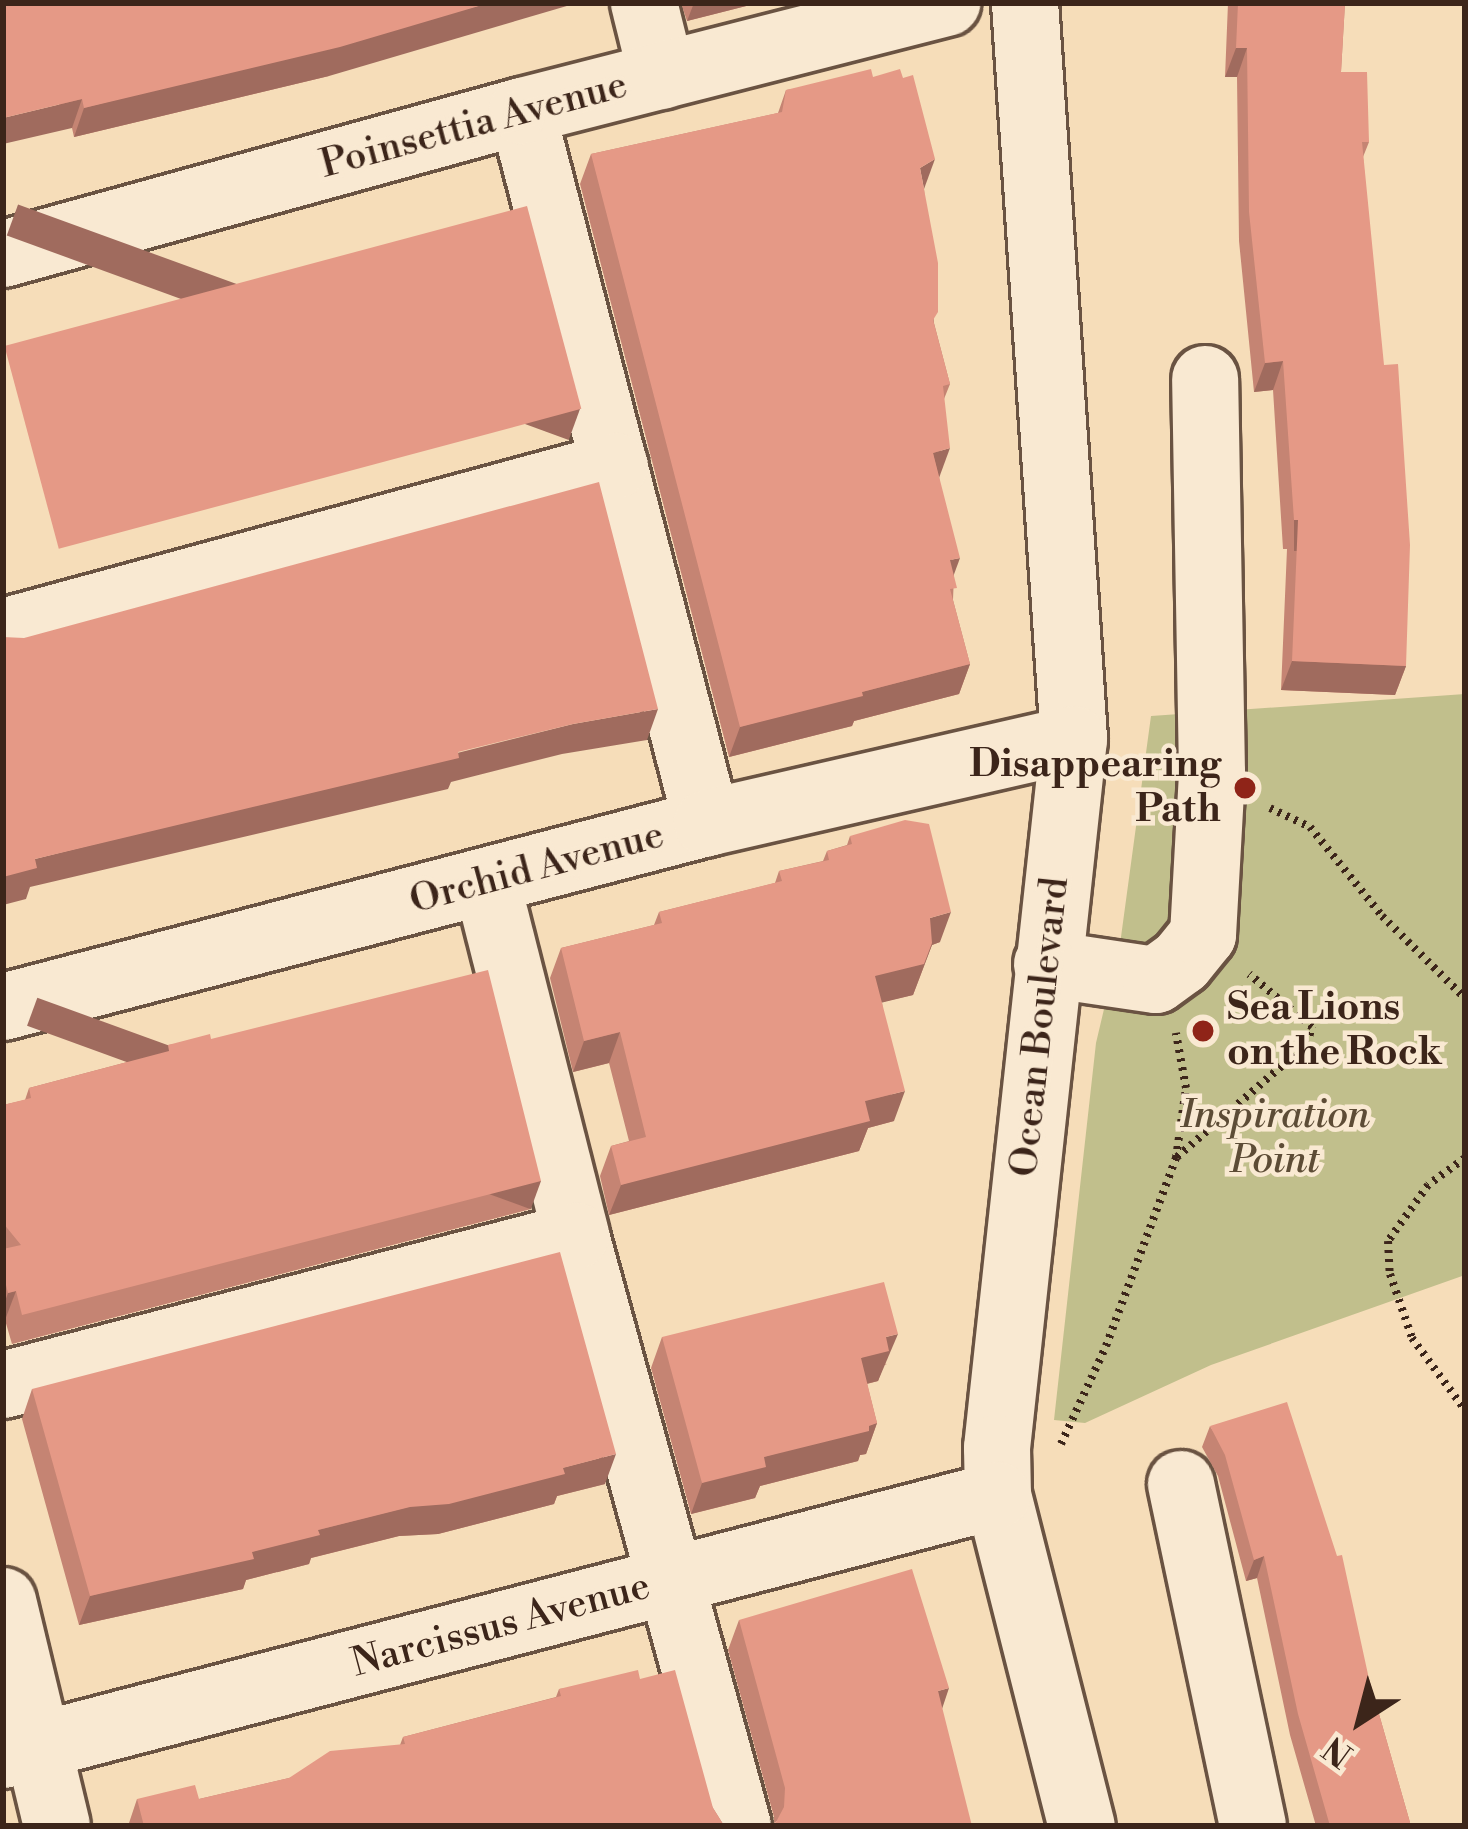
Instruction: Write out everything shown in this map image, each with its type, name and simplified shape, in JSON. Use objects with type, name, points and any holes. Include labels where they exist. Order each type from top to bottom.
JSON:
[{"type":"street","points":[[644,3],[662,76]]},
{"type":"street","name":"Poinsettia Avenue","points":[[3,254],[522,111],[946,3]]},
{"type":"street","name":"Ocean Boulevard","points":[[1025,3],[1073,739],[998,1448],[998,1495],[1082,1826]]},
{"type":"street","points":[[522,111],[707,823]]},
{"type":"street","points":[[1047,964],[1156,980],[1181,962],[1203,934],[1208,798],[1204,379]]},
{"type":"street","points":[[3,632],[615,466]]},
{"type":"street","name":"Orchid Avenue","points":[[3,1007],[488,884],[707,823],[1073,739]]},
{"type":"street","points":[[488,884],[577,1236],[738,1826]]},
{"type":"street","points":[[3,1385],[577,1236]]},
{"type":"street","points":[[1181,1484],[1253,1826]]},
{"type":"street","name":"Narcissus Avenue","points":[[22,1750],[998,1495]]},
{"type":"street","points":[[3,1601],[22,1750],[57,1826]]},
{"type":"path","points":[[1208,798],[1257,803],[1310,827],[1382,916],[1465,998]]},
{"type":"path","points":[[1176,1158],[1307,1044],[1312,1027],[1203,934]]},
{"type":"path","points":[[1058,1450],[1106,1346],[1176,1158],[1186,1088],[1184,1054],[1156,980]]},
{"type":"path","points":[[1465,1158],[1428,1185],[1388,1240],[1390,1274],[1412,1338],[1465,1409]]},
{"type":"green space","name":"Inspiration Point","points":[[1465,694],[1465,1275],[1211,1365],[1085,1423],[1054,1420],[1096,1043],[1121,937],[1151,716]]},
{"type":"building","points":[[3,3],[489,3],[340,47],[84,108],[82,99],[3,118]]},
{"type":"building","points":[[1238,3],[1345,3],[1341,72],[1367,72],[1369,142],[1362,142],[1384,365],[1398,364],[1410,545],[1406,666],[1292,661],[1298,520],[1294,520],[1283,361],[1265,363],[1249,212],[1247,48],[1236,48]]},
{"type":"building","points":[[871,69],[873,77],[900,69],[903,78],[913,75],[935,159],[920,168],[938,263],[938,312],[933,320],[950,384],[943,386],[950,448],[933,453],[960,558],[950,560],[957,588],[950,589],[970,664],[740,727],[591,154],[782,112],[786,90]]},
{"type":"building","points":[[527,206],[581,409],[59,549],[4,346]]},
{"type":"building","points":[[599,482],[658,709],[573,724],[458,752],[459,758],[35,859],[37,868],[3,877],[3,637],[24,638]]},
{"type":"building","points":[[905,820],[929,824],[951,912],[930,918],[932,943],[924,964],[875,976],[905,1091],[865,1101],[870,1121],[621,1185],[611,1146],[646,1137],[620,1032],[584,1041],[561,948],[662,923],[659,912],[782,881],[779,871],[829,860],[827,851],[852,844],[850,836]]},
{"type":"building","points":[[488,970],[541,1181],[22,1315],[16,1291],[8,1293],[3,1273],[3,1249],[21,1245],[3,1223],[3,1105],[31,1098],[29,1088],[169,1051],[168,1045],[210,1034],[211,1039]]},
{"type":"building","points":[[560,1252],[616,1454],[563,1468],[565,1474],[449,1504],[410,1507],[318,1530],[320,1535],[252,1552],[254,1559],[90,1596],[32,1389]]},
{"type":"building","points":[[884,1282],[898,1334],[886,1337],[889,1351],[861,1358],[877,1423],[869,1431],[764,1457],[766,1467],[702,1483],[662,1337]]},
{"type":"building","points":[[1287,1402],[1337,1556],[1342,1555],[1369,1679],[1411,1826],[1330,1826],[1298,1714],[1264,1556],[1254,1560],[1225,1455],[1210,1426]]},
{"type":"building","points":[[912,1569],[949,1688],[938,1691],[972,1826],[770,1826],[784,1807],[785,1788],[739,1620]]},
{"type":"building","points":[[638,1670],[640,1679],[675,1670],[713,1808],[727,1826],[144,1826],[137,1799],[195,1785],[199,1799],[289,1778],[330,1751],[405,1744],[403,1737],[561,1696],[559,1689]]},
{"type":"place","name":"Disappearing Path","points":[[1245,788]]},
{"type":"place","name":"Sea Lions on the Rock","points":[[1203,1031]]}]
